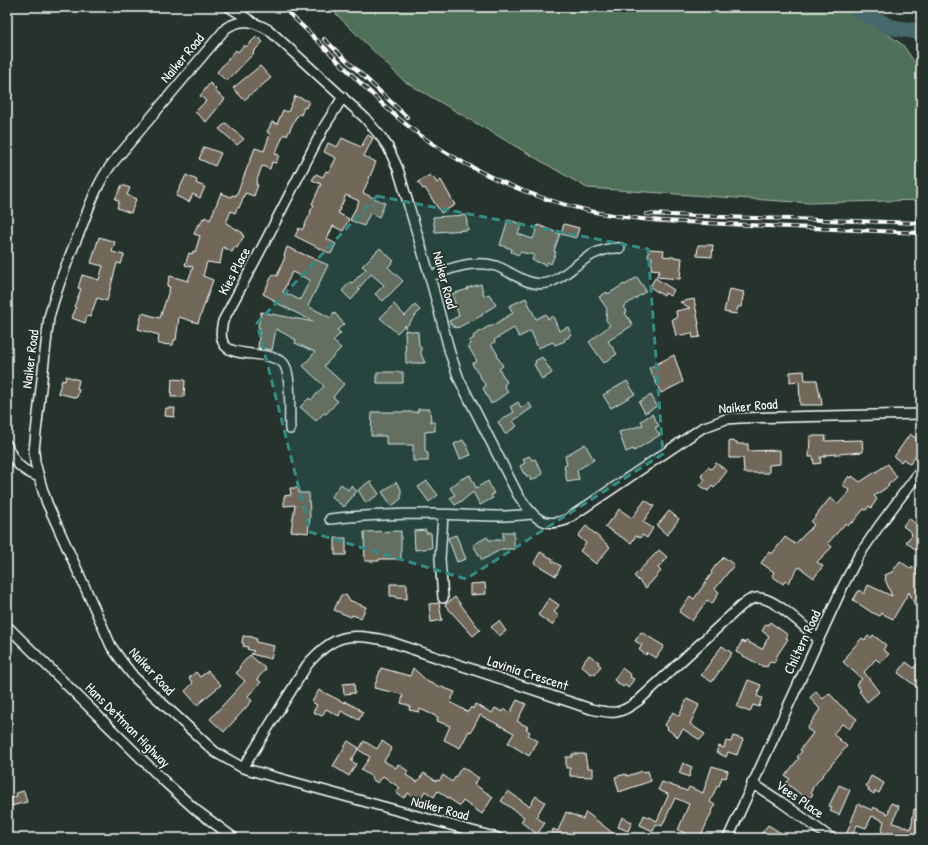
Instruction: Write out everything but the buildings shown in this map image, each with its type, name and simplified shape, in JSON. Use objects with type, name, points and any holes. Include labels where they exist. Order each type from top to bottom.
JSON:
[{"type":"street","points":[[229,7],[252,22]]},
{"type":"street","name":"Naiker Road","points":[[498,838],[243,768],[215,752],[134,677],[123,663],[112,646],[102,625],[47,503],[35,462],[35,438],[49,317],[66,265],[95,191],[103,176],[226,28],[234,23],[243,21],[252,22],[269,30],[365,118],[381,136],[398,169],[430,277],[450,353],[459,379],[518,495],[528,510],[544,522],[550,524],[566,520],[702,428],[726,419],[921,414]]},
{"type":"street","name":"Kies Place","points":[[290,429],[289,384],[287,370],[284,364],[278,359],[268,356],[230,350],[224,346],[220,339],[220,330],[222,321],[266,240],[324,127],[342,97]]},
{"type":"street","points":[[430,277],[446,270],[478,264],[500,268],[516,277],[528,281],[547,283],[558,279],[595,252],[607,248],[620,248]]},
{"type":"street","points":[[7,445],[11,456],[17,464],[30,474],[39,476]]},
{"type":"street","name":"Chiltern Road","points":[[728,838],[818,639],[858,557],[921,470]]},
{"type":"street","points":[[330,519],[356,516],[512,516],[532,514]]},
{"type":"street","points":[[443,515],[440,559],[443,598]]},
{"type":"street","name":"Lavinia Crescent","points":[[243,768],[307,665],[326,645],[345,638],[360,635],[388,641],[591,709],[611,713],[618,713],[626,710],[638,701],[741,606],[753,598],[760,598],[774,603],[818,639]]},
{"type":"street","name":"Hans Dettman Highway","points":[[7,626],[165,782],[196,810],[234,838]]},
{"type":"street","name":"Vees Place","points":[[752,783],[782,802],[832,838]]},
{"type":"highlighted area","points":[[377,196],[648,249],[663,454],[466,579],[310,532],[257,323]]},
{"type":"green space","points":[[329,7],[848,7],[903,45],[921,72],[921,200],[810,203],[587,188],[404,81]]},
{"type":"waterway","points":[[854,7],[890,27],[921,32]]},
{"type":"railway","points":[[282,7],[383,105],[419,134],[441,149],[489,176],[514,187],[564,205],[617,216],[662,221],[921,233]]},
{"type":"railway","points":[[324,39],[407,117]]},
{"type":"railway","points":[[646,214],[921,223]]}]
